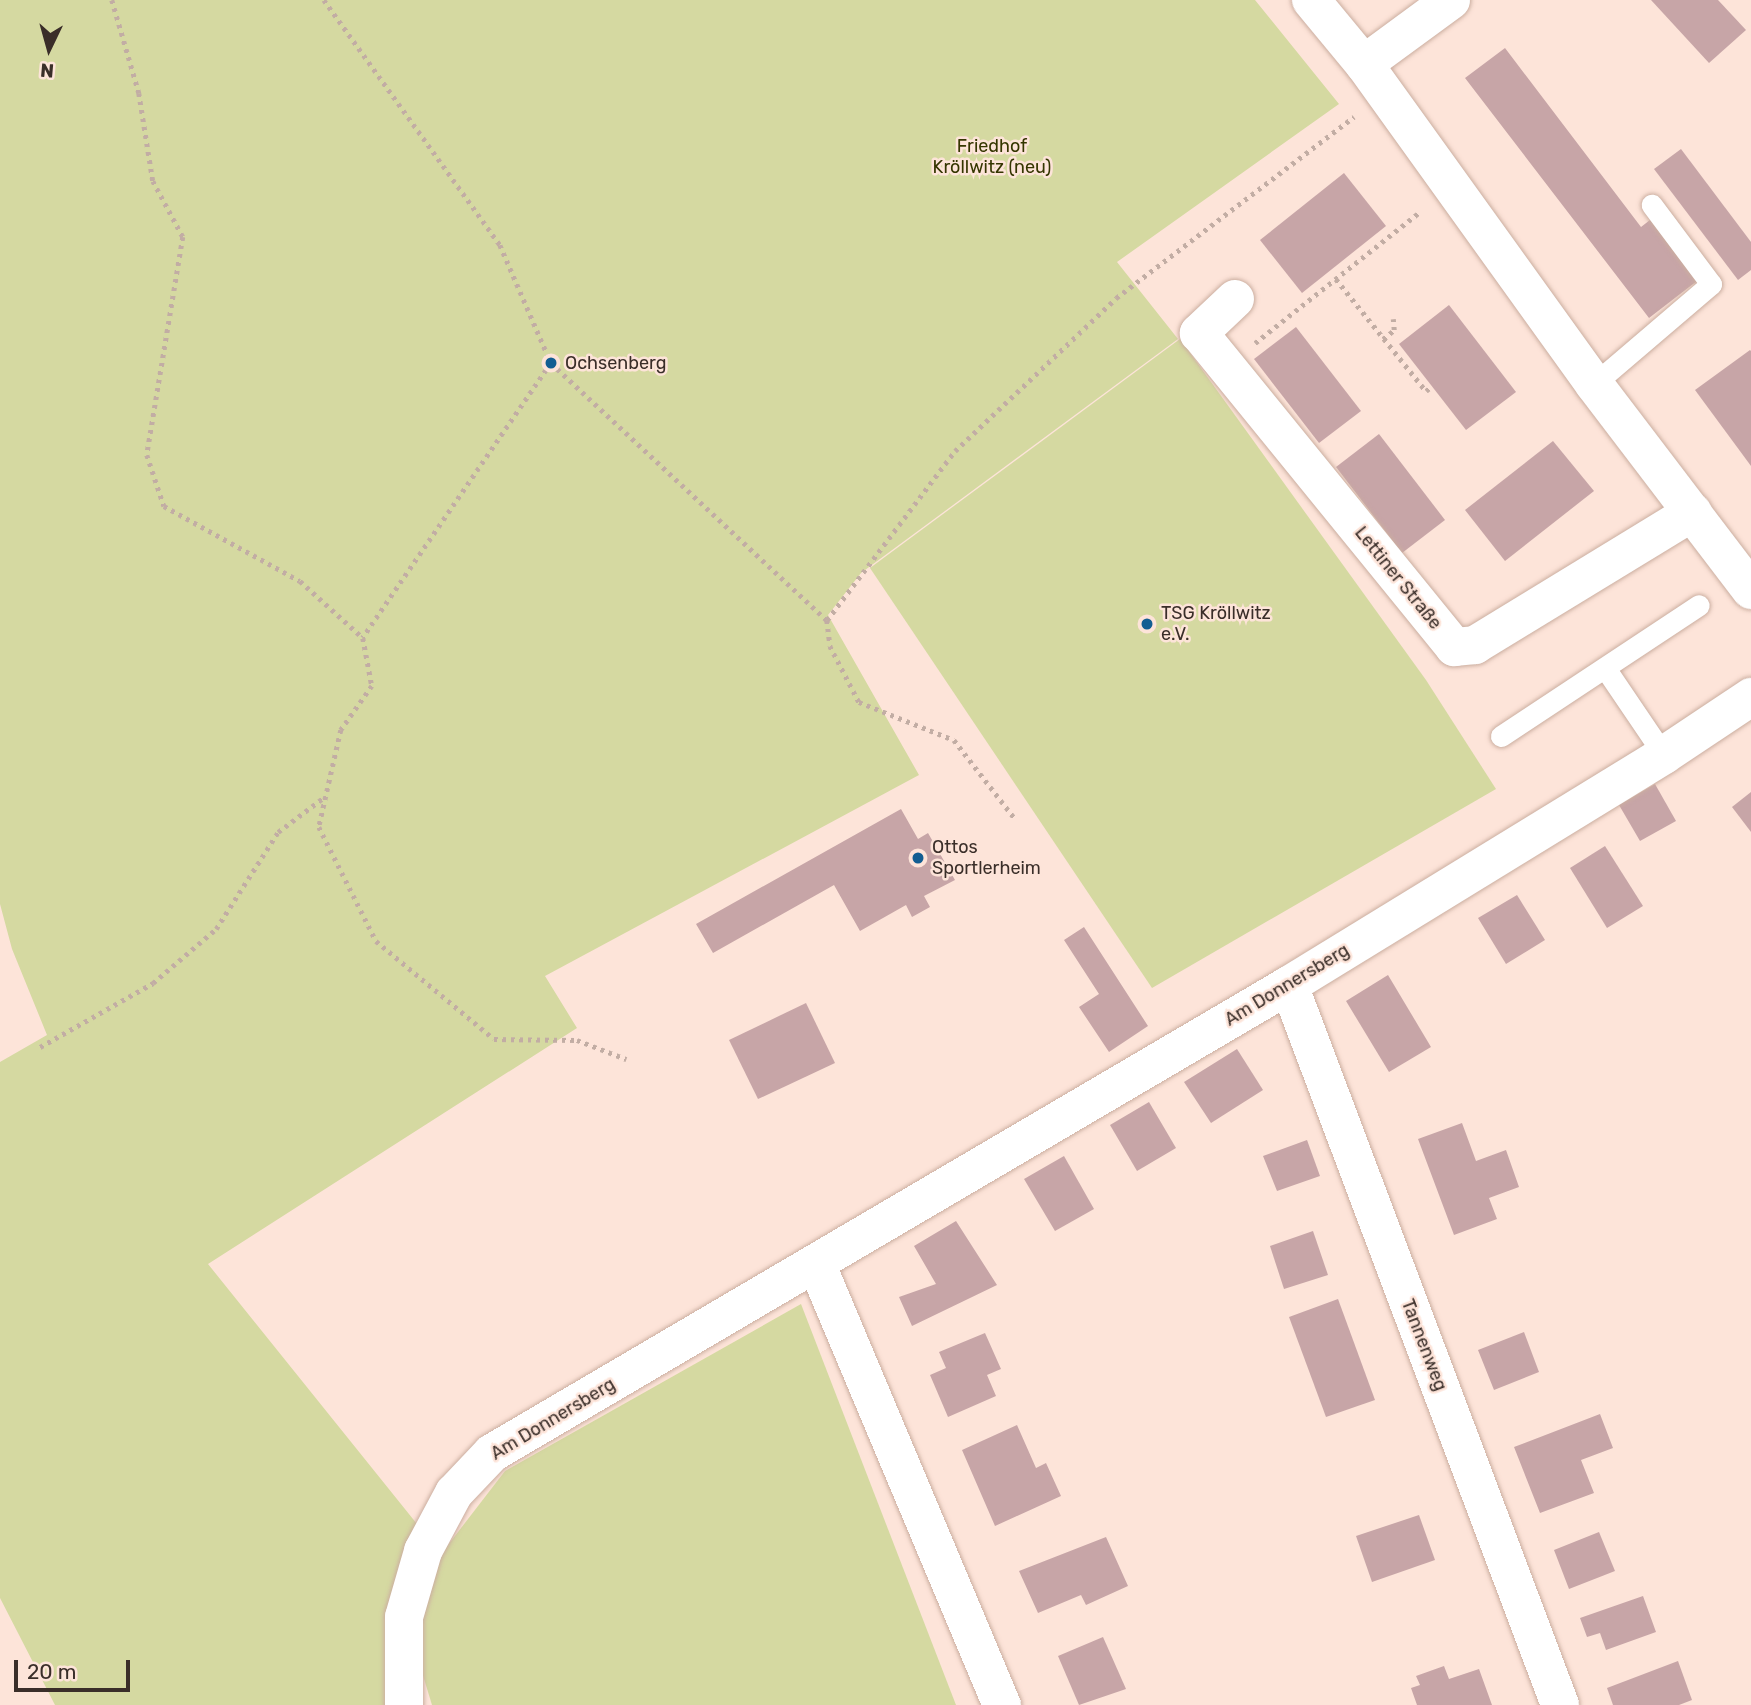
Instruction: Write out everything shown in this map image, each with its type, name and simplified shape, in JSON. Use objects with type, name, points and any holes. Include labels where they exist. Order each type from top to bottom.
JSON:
[{"type":"street","points":[[1311,0],[1375,79],[1594,384],[1751,590]]},
{"type":"street","points":[[1375,79],[1451,0]]},
{"type":"street","name":"Lettiner Straße","points":[[1235,299],[1199,333],[1454,647],[1475,645],[1693,512]]},
{"type":"street","name":"Am Donnersberg","points":[[404,1705],[404,1617],[423,1551],[454,1493],[492,1453],[1289,985],[1664,755],[1751,697]]},
{"type":"street","name":"Tannenweg","points":[[1289,985],[1560,1705]]},
{"type":"street","points":[[816,1263],[1002,1705]]},
{"type":"lane","points":[[1594,384],[1711,284],[1652,205]]},
{"type":"lane","points":[[1502,736],[1699,605]]},
{"type":"lane","points":[[1605,668],[1664,755]]},
{"type":"path","points":[[112,0],[139,93],[153,181],[183,237],[147,455],[163,506],[300,581],[363,638],[372,687],[341,730],[323,797],[319,827],[376,941],[494,1039],[577,1040],[626,1059]]},
{"type":"path","points":[[324,0],[500,245],[551,363],[827,620],[830,646],[859,702],[954,740],[1016,820]]},
{"type":"path","points":[[827,620],[955,451],[1116,298],[1375,79]]},
{"type":"path","points":[[1226,366],[1452,187]]},
{"type":"path","points":[[1336,279],[1426,391],[1432,386]]},
{"type":"path","points":[[1383,339],[1394,330],[1393,319]]},
{"type":"path","points":[[363,638],[551,363]]},
{"type":"path","points":[[40,1047],[153,983],[216,929],[278,832],[323,797]]},
{"type":"green space","name":"Friedhof Kröllwitz (neu)","points":[[0,0],[1255,0],[1339,104],[1117,262],[1178,339],[861,573],[828,615],[919,775],[545,976],[577,1028],[208,1264],[417,1524],[397,1705],[55,1705],[0,1598],[0,1062],[47,1035],[12,949],[0,904]]},
{"type":"green space","name":"TSG Kröllwitz e.V.","points":[[1180,339],[1426,680],[1496,789],[1152,988],[870,568]]},
{"type":"green space","points":[[801,1304],[956,1705],[432,1705],[414,1646],[431,1567],[505,1471]]},
{"type":"building","points":[[1651,0],[1718,0],[1746,30],[1709,63]]},
{"type":"building","points":[[1505,48],[1641,227],[1650,220],[1697,281],[1649,318],[1465,78]]},
{"type":"building","points":[[1681,149],[1751,242],[1751,270],[1738,280],[1654,169]]},
{"type":"building","points":[[1344,173],[1386,226],[1302,293],[1260,240]]},
{"type":"building","points":[[1449,305],[1516,392],[1466,430],[1399,344]]},
{"type":"building","points":[[1296,327],[1361,411],[1319,443],[1254,359]]},
{"type":"building","points":[[1751,351],[1751,466],[1695,390]]},
{"type":"building","points":[[1379,434],[1445,520],[1402,553],[1336,467]]},
{"type":"building","points":[[1553,441],[1594,491],[1505,561],[1465,510]]},
{"type":"building","points":[[1655,784],[1676,821],[1640,841],[1619,805]]},
{"type":"building","points":[[1751,792],[1751,832],[1732,807]]},
{"type":"building","points":[[901,809],[918,839],[928,833],[955,880],[924,896],[930,907],[912,917],[906,905],[860,931],[834,885],[713,953],[696,924]]},
{"type":"building","points":[[1605,846],[1643,906],[1607,928],[1570,868]]},
{"type":"building","points":[[1517,895],[1545,940],[1506,964],[1478,918]]},
{"type":"building","points":[[1084,927],[1148,1026],[1109,1052],[1079,1007],[1099,994],[1064,940]]},
{"type":"building","points":[[1388,975],[1431,1047],[1389,1072],[1346,1001]]},
{"type":"building","points":[[806,1003],[835,1063],[758,1099],[729,1040]]},
{"type":"building","points":[[1237,1049],[1263,1090],[1211,1123],[1184,1082]]},
{"type":"building","points":[[1149,1102],[1176,1148],[1137,1171],[1110,1125]]},
{"type":"building","points":[[1462,1123],[1476,1161],[1506,1150],[1519,1187],[1489,1198],[1497,1219],[1454,1235],[1418,1139]]},
{"type":"building","points":[[1307,1140],[1320,1176],[1277,1191],[1263,1156]]},
{"type":"building","points":[[1064,1156],[1094,1209],[1055,1231],[1024,1179]]},
{"type":"building","points":[[956,1221],[997,1285],[912,1326],[899,1297],[936,1284],[914,1246]]},
{"type":"building","points":[[1313,1231],[1328,1275],[1284,1289],[1270,1246]]},
{"type":"building","points":[[1338,1299],[1375,1400],[1326,1417],[1289,1317]]},
{"type":"building","points":[[1524,1332],[1539,1372],[1494,1390],[1478,1350]]},
{"type":"building","points":[[985,1333],[1001,1369],[987,1375],[996,1396],[948,1417],[930,1375],[946,1368],[939,1352]]},
{"type":"building","points":[[1600,1414],[1613,1448],[1581,1460],[1594,1493],[1540,1513],[1514,1447]]},
{"type":"building","points":[[1017,1425],[1036,1468],[1046,1463],[1061,1496],[995,1526],[962,1450]]},
{"type":"building","points":[[1419,1515],[1435,1560],[1372,1582],[1356,1536]]},
{"type":"building","points":[[1599,1532],[1615,1571],[1569,1589],[1554,1550]]},
{"type":"building","points":[[1106,1537],[1128,1586],[1086,1605],[1081,1595],[1038,1613],[1019,1571]]},
{"type":"building","points":[[1643,1596],[1656,1632],[1606,1650],[1600,1633],[1587,1637],[1580,1618]]},
{"type":"building","points":[[1103,1637],[1126,1689],[1079,1705],[1058,1656]]},
{"type":"building","points":[[1678,1661],[1692,1700],[1679,1705],[1613,1705],[1607,1688]]},
{"type":"building","points":[[1444,1666],[1449,1679],[1479,1669],[1492,1705],[1417,1705],[1411,1688],[1420,1685],[1416,1676]]},
{"type":"place","name":"Ochsenberg","points":[[551,363]]},
{"type":"place","name":"TSG Kröllwitz e.V.","points":[[1147,624]]},
{"type":"place","name":"Ottos Sportlerheim","points":[[918,858]]}]
